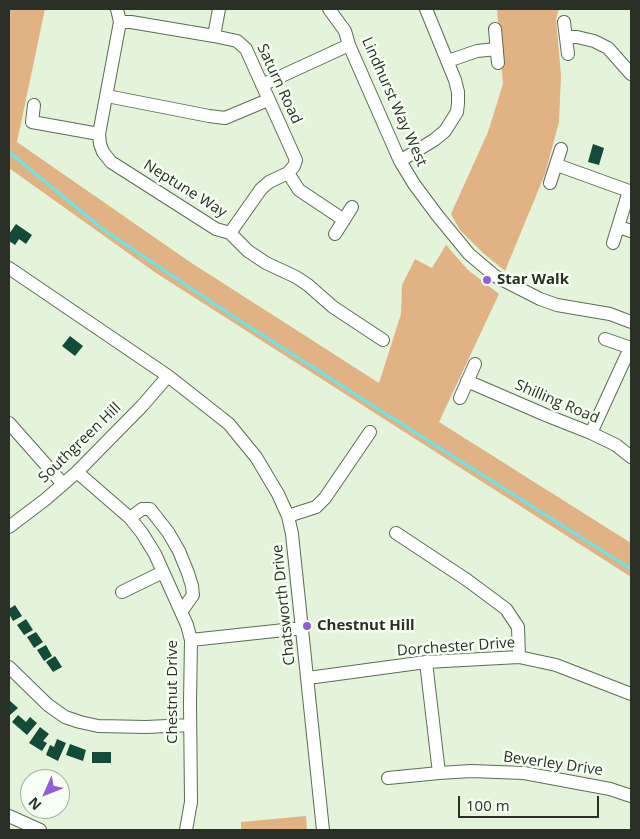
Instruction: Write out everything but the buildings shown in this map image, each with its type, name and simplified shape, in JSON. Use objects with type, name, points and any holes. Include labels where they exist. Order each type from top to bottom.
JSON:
[{"type":"street","points":[[214,36],[219,9]]},
{"type":"street","name":"Lindhurst Way West","points":[[329,9],[345,31],[349,45],[400,161],[414,184],[469,254],[495,276],[526,293],[557,305],[610,314],[631,322]]},
{"type":"street","points":[[400,161],[445,131],[457,112],[458,92],[448,61],[426,9]]},
{"type":"street","points":[[34,105],[32,122],[99,134],[107,96],[119,15]]},
{"type":"street","name":"Saturn Road","points":[[119,15],[131,22],[214,36],[241,44],[246,49],[296,160],[288,173]]},
{"type":"street","points":[[564,22],[568,54]]},
{"type":"street","points":[[495,29],[498,63]]},
{"type":"street","points":[[566,38],[577,37],[594,41],[608,48],[631,74]]},
{"type":"street","points":[[262,85],[349,45]]},
{"type":"street","points":[[448,61],[477,51],[497,49]]},
{"type":"street","points":[[107,96],[225,118],[268,100]]},
{"type":"street","name":"Neptune Way","points":[[99,134],[103,152],[112,162],[216,229],[230,234],[248,252],[302,281],[334,307],[375,326],[383,340]]},
{"type":"street","points":[[550,183],[562,149]]},
{"type":"street","points":[[557,165],[630,190],[625,229],[613,243]]},
{"type":"street","points":[[230,234],[261,190],[269,182],[288,173],[299,190],[344,220]]},
{"type":"street","points":[[335,234],[352,207]]},
{"type":"street","name":"Chatsworth Drive","points":[[9,268],[168,376],[229,424],[256,457],[269,479],[288,516],[292,534],[323,830]]},
{"type":"street","points":[[591,433],[630,348],[605,339]]},
{"type":"street","points":[[460,398],[475,364]]},
{"type":"street","name":"Southgreen Hill","points":[[9,527],[77,472],[142,406],[168,376]]},
{"type":"street","name":"Shilling Road","points":[[467,381],[591,433],[616,446],[631,457]]},
{"type":"street","points":[[9,423],[63,484]]},
{"type":"street","points":[[288,516],[316,507],[325,498],[370,432]]},
{"type":"street","name":"Chestnut Drive","points":[[77,472],[130,518],[142,532],[155,554],[181,612],[191,640],[191,802],[186,830]]},
{"type":"street","points":[[130,518],[142,509],[150,509],[168,532],[179,551],[188,573],[193,595],[181,612]]},
{"type":"street","points":[[401,541],[506,609],[518,627],[519,657]]},
{"type":"street","points":[[122,592],[163,572]]},
{"type":"street","points":[[191,640],[303,628]]},
{"type":"street","name":"Dorchester Drive","points":[[308,678],[426,662],[519,657],[556,665],[631,694]]},
{"type":"street","points":[[426,662],[439,773]]},
{"type":"street","points":[[9,667],[48,705],[65,717],[80,722],[98,726],[146,727],[190,725]]},
{"type":"street","name":"Beverley Drive","points":[[388,778],[471,771],[524,773],[610,789],[631,796]]},
{"type":"street","points":[[9,816],[40,830]]},
{"type":"shaded area","points":[[9,9],[45,9],[17,142],[190,262],[379,383],[401,314],[402,285],[415,259],[432,268],[446,245],[468,270],[499,294],[439,422],[631,543],[631,577],[156,273],[9,168]]},
{"type":"shaded area","points":[[497,9],[559,9],[556,19],[561,75],[559,122],[545,174],[505,271],[483,253],[460,230],[451,214],[488,132],[503,84]]},
{"type":"shaded area","points":[[306,816],[307,830],[241,830],[241,822]]},
{"type":"waterway","points":[[9,152],[104,230],[231,315],[631,569]]},
{"type":"place","name":"Star Walk","points":[[487,280]]},
{"type":"place","name":"Chestnut Hill","points":[[307,626]]}]
